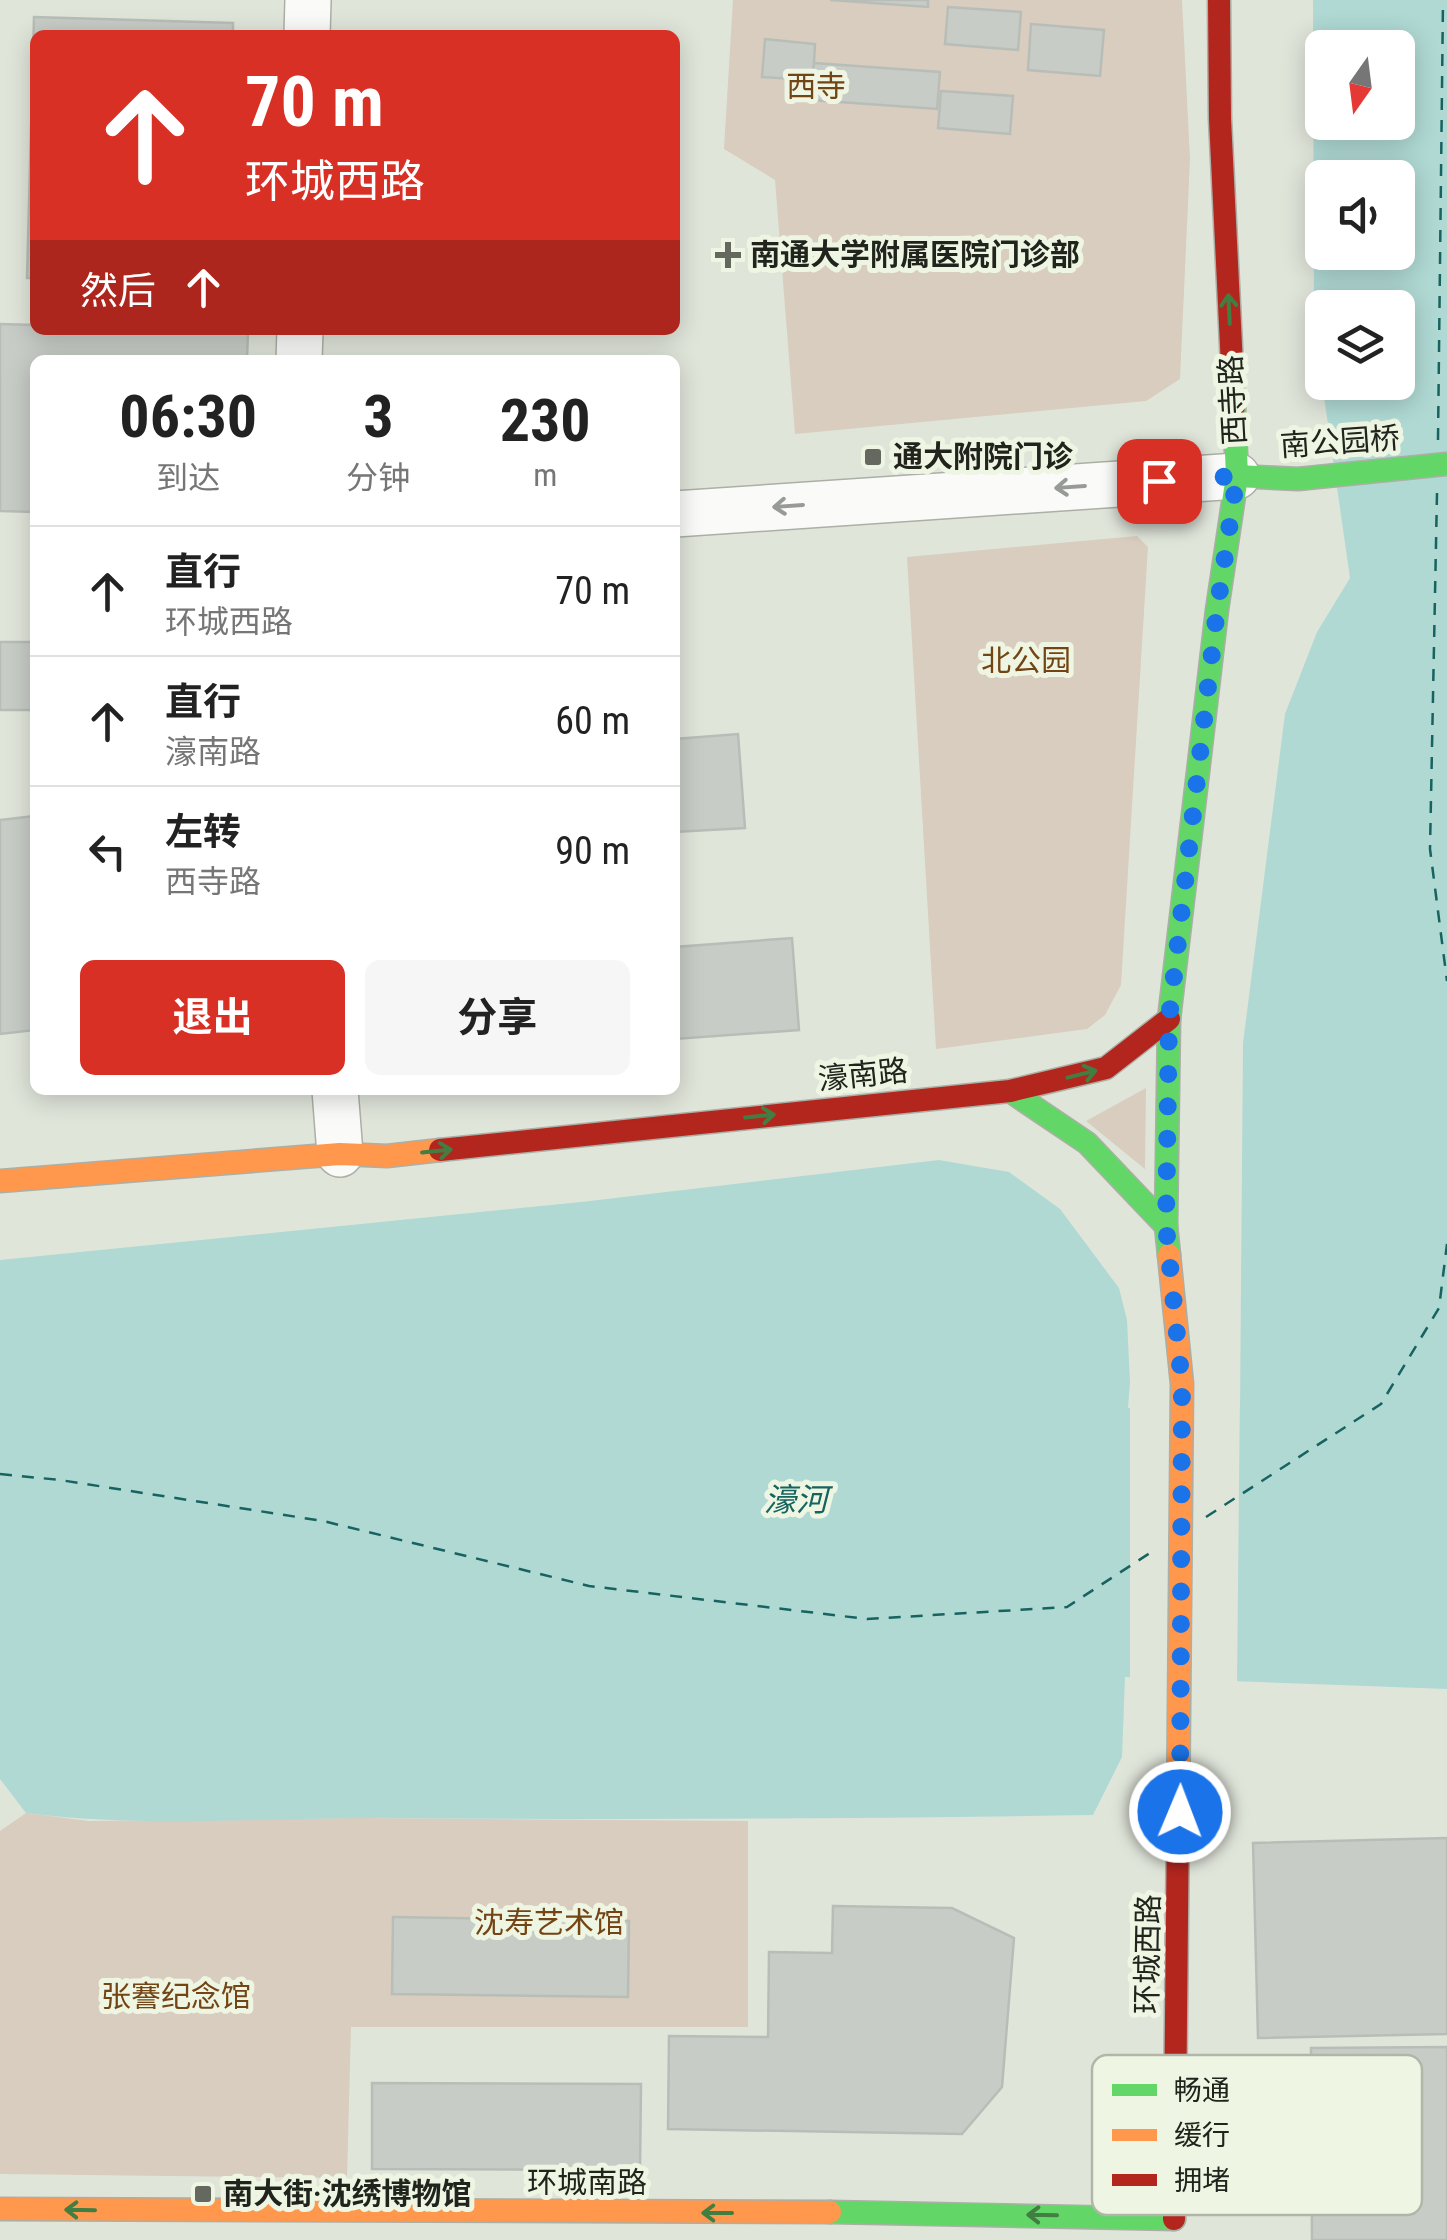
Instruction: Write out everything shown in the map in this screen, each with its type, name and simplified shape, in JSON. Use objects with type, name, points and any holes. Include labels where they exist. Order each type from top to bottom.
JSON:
[{"type":"street","points":[[307,30],[308,0]]},
{"type":"street","name":"西寺路","points":[[680,514],[1237,476],[1220,119],[1219,0]]},
{"type":"street","name":"南公园桥","points":[[1237,476],[1298,479],[1447,464]]},
{"type":"street","points":[[1166,1226],[1169,1019],[1217,610],[1237,476]]},
{"type":"street","name":"濠南路","points":[[0,1181],[340,1154],[388,1156],[1010,1092],[1106,1068],[1169,1019]]},
{"type":"street","points":[[1010,1092],[1087,1143],[1166,1226]]},
{"type":"street","points":[[335,1095],[340,1154]]},
{"type":"street","name":"环城西路","points":[[1166,1226],[1182,1384],[1181,2055]]},
{"type":"street","name":"环城南路","points":[[0,2209],[992,2214],[1182,2224]]},
{"type":"street","name":"环城西路","points":[[1182,2215],[1182,2224]]},
{"type":"green space","name":"西寺","points":[[733,0],[1182,0],[1190,159],[1180,379],[1146,401],[795,434],[775,180],[724,149]]},
{"type":"green space","name":"北公园","points":[[1137,536],[1148,547],[1121,985],[1105,1015],[1087,1029],[936,1049],[907,557]]},
{"type":"green space","points":[[1146,1088],[1145,1169],[1086,1121]]},
{"type":"green space","name":"张謇纪念馆","points":[[26,1813],[89,1821],[748,1821],[748,2027],[351,2027],[347,2178],[0,2174],[0,1831]]},
{"type":"water","name":"濠河","points":[[1313,0],[1447,0],[1447,1689],[1125,1677],[1122,1757],[1093,1815],[156,1821],[26,1813],[0,1779],[0,1260],[581,1202],[939,1160],[1009,1172],[1060,1209],[1119,1288],[1127,1320],[1128,1408],[1240,1408],[1243,1043],[1285,714],[1317,632],[1350,578],[1324,400],[1415,400],[1415,290],[1314,290],[1314,270],[1415,270],[1415,160],[1313,160],[1313,140],[1415,140],[1415,30],[1313,30]]},
{"type":"pier","points":[[1130,1382],[1135,1382],[1133,1403],[1235,1403],[1235,1388],[1240,1388],[1237,1687],[1130,1683]]},
{"type":"building","points":[[830,0],[928,0],[928,7]]},
{"type":"building","points":[[948,7],[1021,12],[1018,50],[945,44]]},
{"type":"building","points":[[34,17],[233,23],[233,30],[34,30]]},
{"type":"building","points":[[1031,24],[1104,30],[1100,76],[1028,70]]},
{"type":"building","points":[[765,39],[815,44],[813,80],[762,77]]},
{"type":"building","points":[[814,63],[940,72],[937,109],[812,100]]},
{"type":"building","points":[[941,91],[1013,96],[1010,134],[938,128]]},
{"type":"building","points":[[30,166],[30,278],[27,278]]},
{"type":"building","points":[[0,324],[30,325],[30,335],[248,335],[247,355],[30,355],[30,512],[0,511]]},
{"type":"building","points":[[0,642],[30,642],[30,710],[0,710]]},
{"type":"building","points":[[738,734],[745,828],[680,832],[680,739]]},
{"type":"building","points":[[30,817],[30,1031],[0,1034],[0,820]]},
{"type":"building","points":[[792,938],[799,1030],[680,1039],[680,947]]},
{"type":"building","points":[[1447,1838],[1447,2034],[1258,2038],[1253,1843]]},
{"type":"building","points":[[833,1906],[952,1908],[1014,1938],[1002,2087],[962,2134],[668,2129],[669,2036],[768,2037],[769,1952],[832,1953]]},
{"type":"building","points":[[393,1917],[629,1921],[628,1997],[392,1994]]},
{"type":"building","points":[[1447,2047],[1447,2240],[1312,2240],[1312,2215],[1422,2215],[1422,2055],[1311,2055],[1311,2048]]},
{"type":"building","points":[[372,2083],[641,2084],[640,2170],[372,2169]]},
{"type":"ferry route","points":[[1438,440],[1443,0]]},
{"type":"ferry route","points":[[1437,493],[1430,849],[1447,981]]},
{"type":"ferry route","points":[[1206,1517],[1381,1404],[1439,1308],[1447,1244]]},
{"type":"ferry route","points":[[0,1474],[323,1521],[589,1586],[867,1619],[1067,1607],[1153,1551]]},
{"type":"traffic: fast","points":[[1169,1255],[1169,1019],[1217,610],[1237,476],[1234,407]]},
{"type":"traffic: fast","points":[[1237,476],[1298,479],[1447,464]]},
{"type":"traffic: fast","points":[[1010,1091],[1087,1143],[1166,1226]]},
{"type":"traffic: fast","points":[[830,2212],[1174,2219]]},
{"type":"traffic: slow","points":[[0,1181],[340,1154],[387,1156],[440,1150]]},
{"type":"traffic: slow","points":[[1169,1255],[1182,1384],[1178,1818]]},
{"type":"traffic: slow","points":[[0,2209],[830,2212]]},
{"type":"traffic: jam","points":[[1219,0],[1220,119],[1234,407]]},
{"type":"traffic: jam","points":[[440,1150],[1010,1091],[1106,1068],[1169,1019]]},
{"type":"traffic: jam","points":[[1176,2055],[1178,1818]]},
{"type":"traffic: jam","points":[[1174,2215],[1174,2219]]},
{"type":"place","name":"南通大学附属医院门诊部","points":[[728,255]]},
{"type":"place","name":"通大附院门诊","points":[[873,457]]},
{"type":"place","name":"南大街·沈绣博物馆","points":[[203,2194]]},
{"type":"route","points":[[1159,481],[1237,476],[1217,610],[1169,1019],[1166,1226],[1182,1384],[1180,1812]]},
{"type":"park label","name":"沈寿艺术馆","points":[[549,1923]]}]
